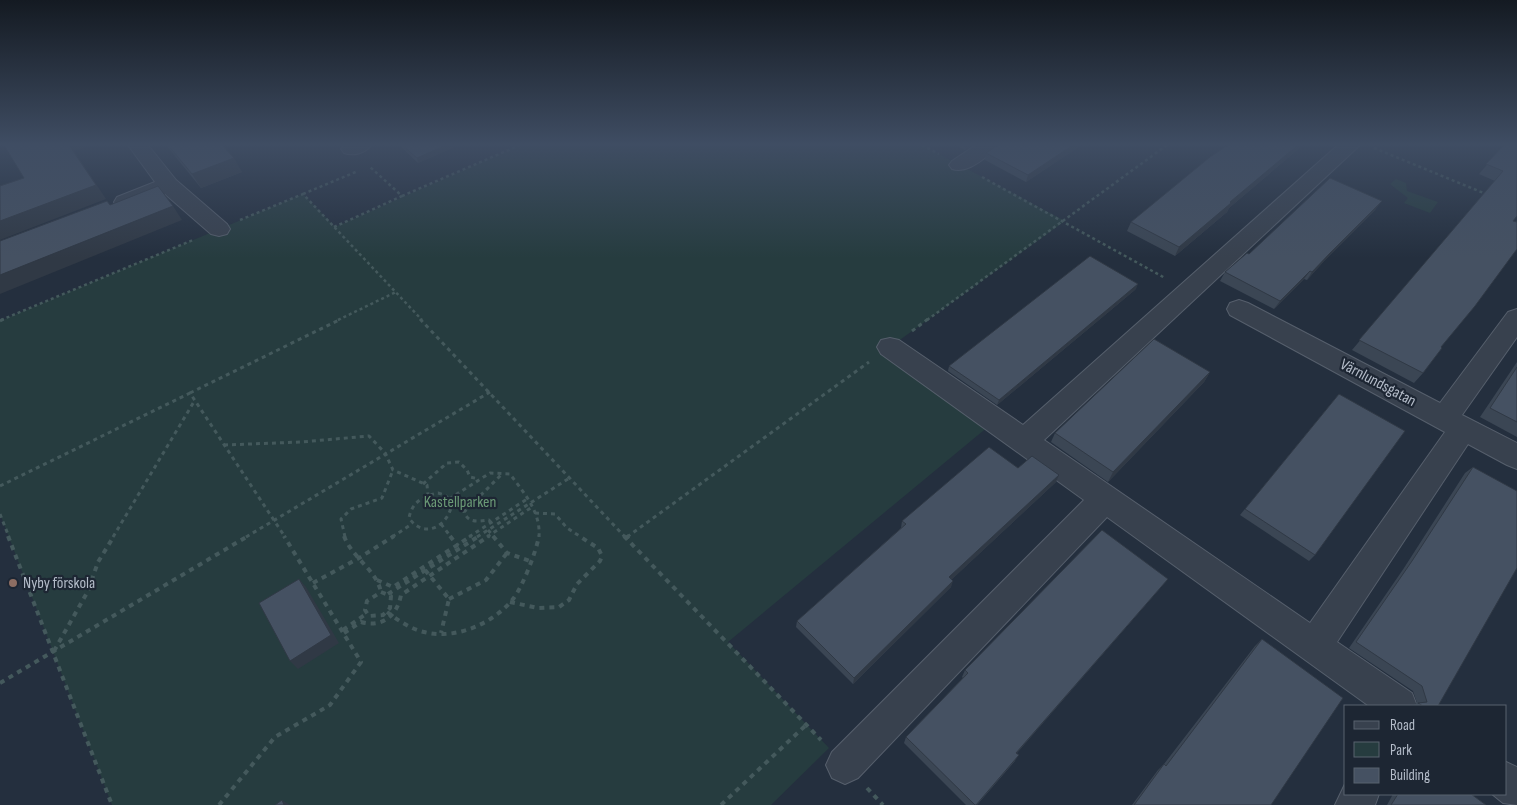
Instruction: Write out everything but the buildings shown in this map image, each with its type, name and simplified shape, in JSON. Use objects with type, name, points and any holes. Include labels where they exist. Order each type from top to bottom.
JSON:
[{"type":"street","points":[[166,183],[219,229]]},
{"type":"street","points":[[1024,441],[1308,183]]},
{"type":"street","points":[[106,210],[168,185]]},
{"type":"street","name":"Värnlundsgatan","points":[[1239,309],[1517,457]]},
{"type":"street","points":[[1314,646],[1454,423],[1517,318]]},
{"type":"street","points":[[890,347],[1398,705]]},
{"type":"street","points":[[846,765],[1105,499]]},
{"type":"path","points":[[0,321],[330,183]]},
{"type":"path","points":[[387,183],[402,196]]},
{"type":"path","points":[[334,227],[433,183]]},
{"type":"path","points":[[991,183],[1188,290]]},
{"type":"path","points":[[1457,183],[1490,196]]},
{"type":"path","points":[[303,194],[626,538],[883,805]]},
{"type":"path","points":[[0,486],[396,292]]},
{"type":"path","points":[[0,683],[490,392]]},
{"type":"path","points":[[190,393],[274,519],[361,662],[330,705],[274,737],[219,805]]},
{"type":"path","points":[[53,652],[88,591],[98,562],[195,400]]},
{"type":"path","points":[[224,445],[369,436],[385,453],[393,470],[427,485],[428,495]]},
{"type":"path","points":[[423,484],[447,463],[453,462],[459,462],[467,470],[470,477],[480,479]]},
{"type":"path","points":[[380,592],[380,584],[349,546],[343,532],[341,519],[351,508],[382,498],[393,470]]},
{"type":"path","points":[[387,612],[404,623],[427,633],[441,633],[476,628],[496,617],[513,598],[530,561],[540,530],[531,505],[510,474],[504,472],[490,472],[449,499]]},
{"type":"path","points":[[491,523],[489,520],[466,518],[464,512],[504,472]]},
{"type":"path","points":[[343,631],[361,622],[376,625],[386,621],[399,608],[401,595],[491,535],[570,477]]},
{"type":"path","points":[[438,493],[449,499],[452,503],[451,514],[441,524],[428,529],[421,529],[412,524],[409,518],[412,506],[418,500],[428,495],[438,493]]},
{"type":"path","points":[[388,594],[527,499]]},
{"type":"path","points":[[377,580],[393,587],[531,505]]},
{"type":"path","points":[[510,602],[538,608],[559,607],[569,600],[577,584],[600,561],[602,556],[598,548],[567,528],[555,514],[535,513]]},
{"type":"path","points":[[0,514],[112,805]]},
{"type":"path","points":[[313,583],[360,558],[412,524]]},
{"type":"path","points":[[441,524],[459,547]]},
{"type":"path","points":[[488,530],[506,553],[530,561]]},
{"type":"path","points":[[441,633],[449,599],[486,580],[506,553]]},
{"type":"path","points":[[425,570],[449,599]]},
{"type":"path","points":[[380,592],[391,596],[392,604],[387,612],[378,616],[366,614],[365,607],[368,599],[380,592]]},
{"type":"path","points":[[343,631],[366,614]]},
{"type":"path","points":[[721,805],[806,725]]},
{"type":"green space","name":"Kastellparken","points":[[435,183],[993,183],[1065,221],[890,347],[995,421],[728,642],[829,748],[771,805],[112,805],[0,514],[0,321],[303,194],[335,227]]},
{"type":"green space","points":[[1405,183],[1407,191],[1438,202],[1430,213],[1404,203],[1408,198],[1390,184]]},
{"type":"place","name":"Nyby förskola","points":[[13,583]]}]
